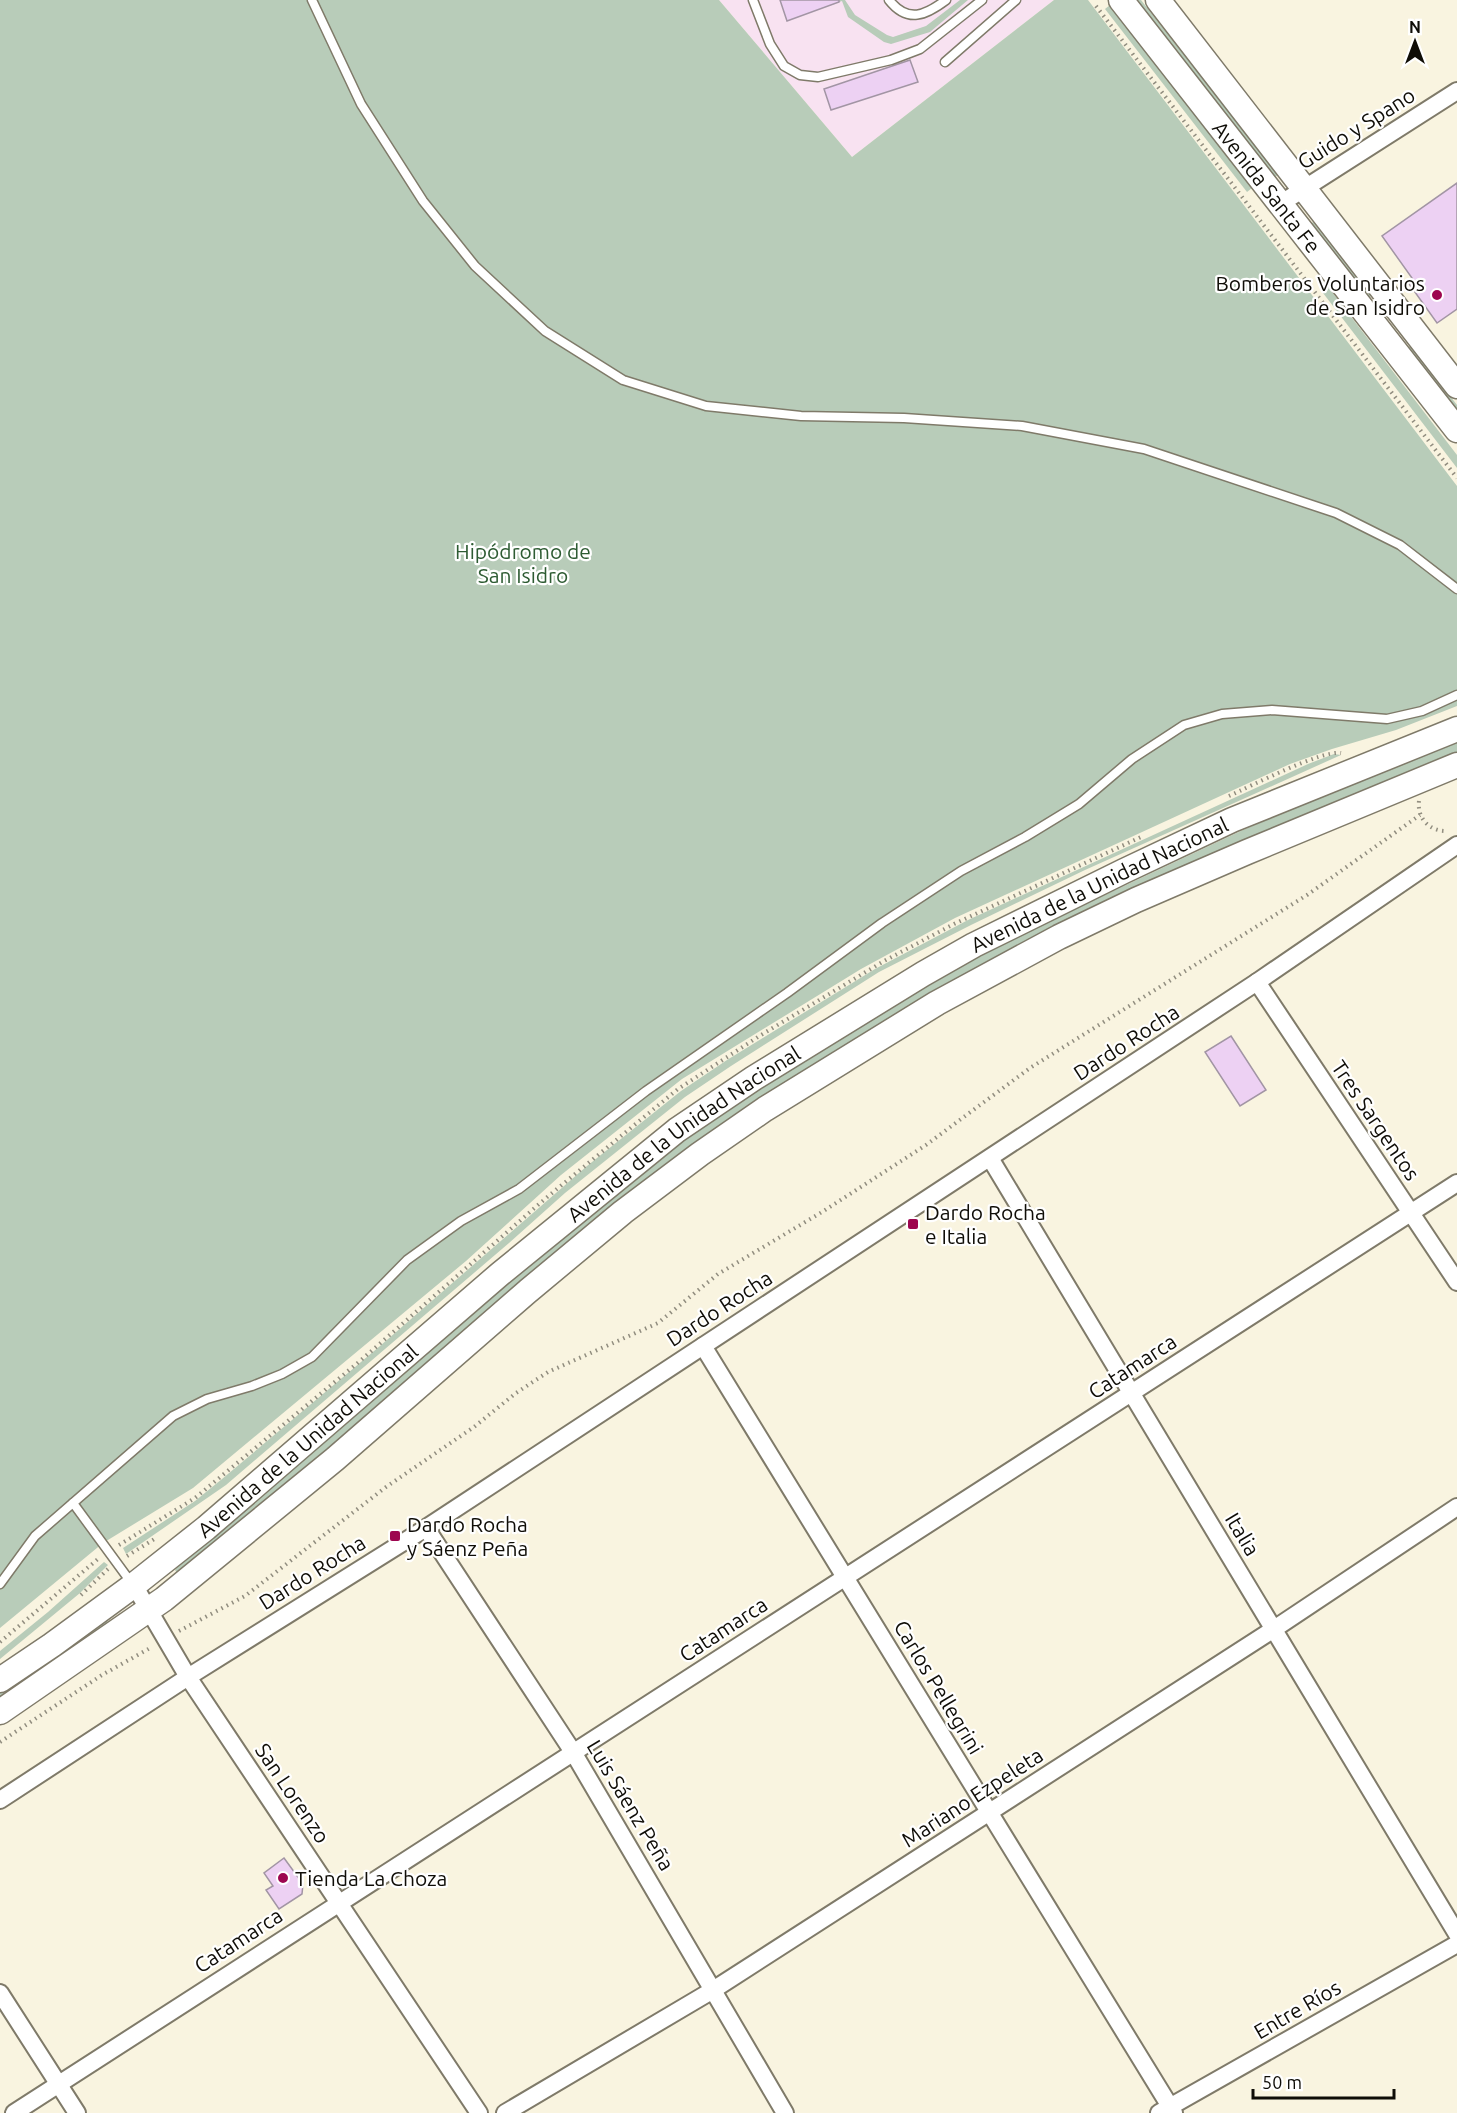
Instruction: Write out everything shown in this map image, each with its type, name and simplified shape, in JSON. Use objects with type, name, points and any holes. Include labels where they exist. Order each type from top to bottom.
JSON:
[{"type":"main road","name":"Avenida Santa Fe","points":[[1121,0],[1457,430]]},
{"type":"main road","name":"Avenida Santa Fe","points":[[1158,0],[1457,386]]},
{"type":"main road","points":[[1379,331],[1401,314]]},
{"type":"main road","name":"Avenida de la Unidad Nacional","points":[[0,1680],[134,1586],[206,1528],[500,1274],[677,1130],[754,1078],[923,974],[1044,910],[1232,820],[1457,729]]},
{"type":"main road","name":"Avenida de la Unidad Nacional","points":[[0,1712],[149,1610],[227,1549],[623,1212],[765,1109],[937,1003],[1059,937],[1237,856],[1457,765]]},
{"type":"street","name":"Guido y Spano","points":[[1280,204],[1457,91]]},
{"type":"street","name":"Dardo Rocha","points":[[0,1800],[188,1677],[426,1528],[1257,982],[1457,845]]},
{"type":"street","name":"Tres Sargentos","points":[[1257,982],[1457,1282]]},
{"type":"street","name":"Italia","points":[[990,1158],[1457,1934]]},
{"type":"street","name":"Catamarca","points":[[14,2113],[338,1902],[1457,1183]]},
{"type":"street","name":"Carlos Pellegrini","points":[[703,1346],[990,1813],[1167,2111]]},
{"type":"street","name":"Mariano Ezpeleta","points":[[505,2113],[713,1990],[1274,1629],[1457,1507]]},
{"type":"street","name":"Luis Sáenz Peña","points":[[426,1528],[573,1752],[785,2113]]},
{"type":"street","name":"San Lorenzo","points":[[134,1586],[188,1677],[479,2113]]},
{"type":"street","name":"Entre Ríos","points":[[1167,2111],[1457,1944]]},
{"type":"street","points":[[0,1993],[77,2113]]},
{"type":"lane","points":[[312,0],[362,104],[423,201],[467,257],[545,331],[623,380],[706,406],[801,416],[904,418],[1022,426],[1144,449],[1336,513],[1400,545],[1457,589]]},
{"type":"lane","points":[[753,0],[770,44],[784,66],[800,75],[818,77],[891,60],[920,49],[981,0]]},
{"type":"lane","points":[[889,0],[904,13],[917,15],[929,12],[946,0]]},
{"type":"lane","points":[[945,62],[1017,0]]},
{"type":"lane","points":[[0,1584],[35,1536],[173,1416],[207,1399],[252,1386],[282,1374],[312,1357],[407,1260],[461,1221],[519,1189],[646,1091],[787,993],[882,923],[961,871],[1025,837],[1079,804],[1132,759],[1184,725],[1222,714],[1272,710],[1387,719],[1422,711],[1457,695]]},
{"type":"lane","points":[[73,1503],[134,1586]]},
{"type":"path","points":[[1091,0],[1457,478]]},
{"type":"path","points":[[1095,6],[1104,0]]},
{"type":"path","points":[[0,1742],[102,1675],[245,1596],[386,1488],[474,1428],[516,1393],[548,1372],[658,1323],[718,1274],[822,1212],[926,1145],[1030,1068],[1307,895],[1420,815]]},
{"type":"shaded area","points":[[719,0],[1054,0],[852,157]]},
{"type":"green space","name":"Hipódromo de San Isidro","points":[[0,0],[719,0],[852,157],[1054,0],[1088,0],[1457,486],[1457,706],[1396,730],[1290,764],[955,918],[861,969],[682,1079],[561,1175],[466,1261],[193,1488],[103,1543],[0,1628]]},
{"type":"green space","points":[[821,0],[845,0],[855,15],[893,37],[926,26],[960,0],[968,0],[930,32],[891,44],[884,42],[848,17],[842,1],[823,8]]},
{"type":"green space","points":[[1136,0],[1141,0],[1278,175],[1275,177]]},
{"type":"green space","points":[[1110,5],[1252,188],[1247,192],[1105,9]]},
{"type":"green space","points":[[1313,222],[1371,296],[1368,298],[1311,224]]},
{"type":"green space","points":[[1329,288],[1457,455],[1457,468],[1323,293]]},
{"type":"green space","points":[[1411,346],[1457,405],[1457,412],[1407,348]]},
{"type":"green space","points":[[1457,742],[1457,757],[1403,778],[783,1088],[297,1482],[177,1573],[175,1570],[180,1563],[405,1366],[683,1137],[930,980],[994,947],[1243,830],[1433,749]]},
{"type":"green space","points":[[1334,754],[1341,755],[1085,870],[879,972],[731,1066],[685,1097],[565,1193],[226,1485],[126,1554],[123,1548],[195,1501],[222,1479],[380,1346],[587,1166],[681,1091],[727,1060],[875,969],[968,920]]},
{"type":"green space","points":[[104,1562],[108,1565],[80,1593],[0,1659],[0,1651]]},
{"type":"green space","points":[[109,1618],[107,1623],[89,1636],[66,1660],[0,1707],[0,1691]]},
{"type":"building","points":[[780,0],[839,0],[839,2],[787,21]]},
{"type":"building","points":[[910,60],[918,82],[831,110],[824,89]]},
{"type":"building","points":[[1457,183],[1457,309],[1437,323],[1407,281],[1412,278],[1382,236]]},
{"type":"building","points":[[1231,1036],[1266,1090],[1240,1106],[1205,1052]]},
{"type":"building","name":"Tienda La Choza","points":[[284,1858],[303,1884],[302,1894],[279,1909],[266,1890],[273,1886],[264,1873]]},
{"type":"place","name":"Bomberos Voluntarios de San Isidro","points":[[1437,295]]},
{"type":"place","name":"Dardo Rocha e Italia","points":[[913,1224]]},
{"type":"place","name":"Dardo Rocha y Sáenz Peña","points":[[395,1536]]},
{"type":"place","name":"Tienda La Choza","points":[[283,1878]]}]
